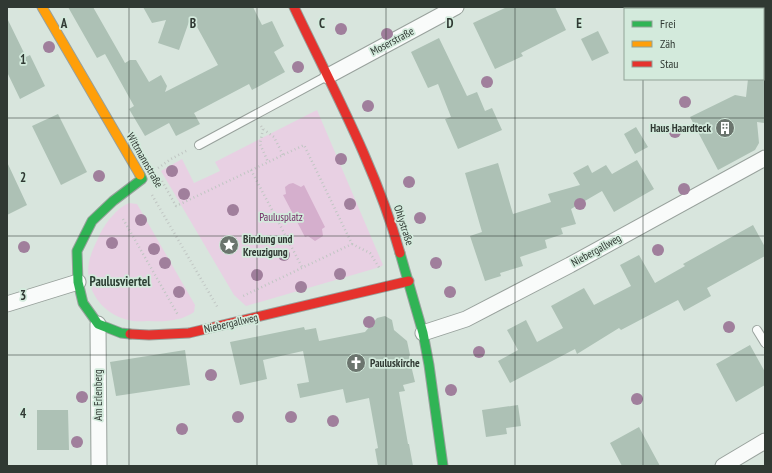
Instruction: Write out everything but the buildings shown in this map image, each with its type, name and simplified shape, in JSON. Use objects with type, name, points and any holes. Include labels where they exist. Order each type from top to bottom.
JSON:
[{"type":"street","name":"Wittmannstraße","points":[[42,7],[142,179]]},
{"type":"street","name":"Ohlystraße","points":[[294,7],[362,149],[392,223],[423,333],[443,466]]},
{"type":"street","name":"Moserstraße","points":[[328,76],[456,7]]},
{"type":"street","name":"Niebergallweg","points":[[423,333],[466,319],[570,265],[765,158]]},
{"type":"street","points":[[98,324],[83,303],[78,282],[77,251],[92,221],[113,201],[142,179]]},
{"type":"street","name":"Niebergallweg","points":[[98,324],[121,333],[149,335],[189,333],[409,281]]},
{"type":"street","points":[[7,304],[78,282]]},
{"type":"street","name":"Am Erlenberg","points":[[98,324],[99,466]]},
{"type":"street","points":[[723,466],[765,440]]},
{"type":"lane","points":[[199,145],[328,76]]},
{"type":"lane","points":[[757,330],[765,342]]},
{"type":"path","points":[[263,129],[260,144],[268,162]]},
{"type":"path","points":[[274,137],[283,155]]},
{"type":"path","points":[[171,159],[199,145]]},
{"type":"path","points":[[159,176],[176,206],[304,145],[352,244],[370,253],[380,267]]},
{"type":"path","points":[[251,170],[302,267]]},
{"type":"path","name":"Wittmannstraße","points":[[142,179],[228,324]]},
{"type":"path","points":[[113,201],[180,319]]},
{"type":"path","points":[[241,297],[352,244]]},
{"type":"green space","name":"Paulusplatz","points":[[317,110],[383,265],[246,306],[234,295],[161,171],[182,159],[194,183],[220,171],[215,162]]},
{"type":"green space","points":[[129,203],[137,204],[195,305],[194,312],[189,315],[167,321],[130,321],[110,312],[97,299],[92,291],[88,272],[91,255],[102,229],[120,208]]},
{"type":"shaded area","points":[[293,183],[301,187],[304,185],[325,227],[322,229],[323,236],[315,241],[308,236],[305,237],[283,195],[286,194],[285,187]]},
{"type":"traffic: fast","points":[[130,334],[121,333],[98,324],[83,303],[78,282],[77,251],[92,221],[113,201],[142,179],[140,175]]},
{"type":"traffic: fast","points":[[400,253],[423,333],[443,466]]},
{"type":"traffic: slow","points":[[42,7],[140,175]]},
{"type":"traffic: jam","points":[[294,7],[366,158],[379,190],[400,253]]},
{"type":"traffic: jam","points":[[130,334],[149,335],[189,333],[409,281]]},
{"type":"place","name":"Haus Haardteck","points":[[725,128]]},
{"type":"place","name":"Bindung und Kreuzigung","points":[[229,245]]},
{"type":"place","name":"Pauluskirche","points":[[356,363]]},
{"type":"district","name":"Paulusviertel","points":[[120,281]]}]
